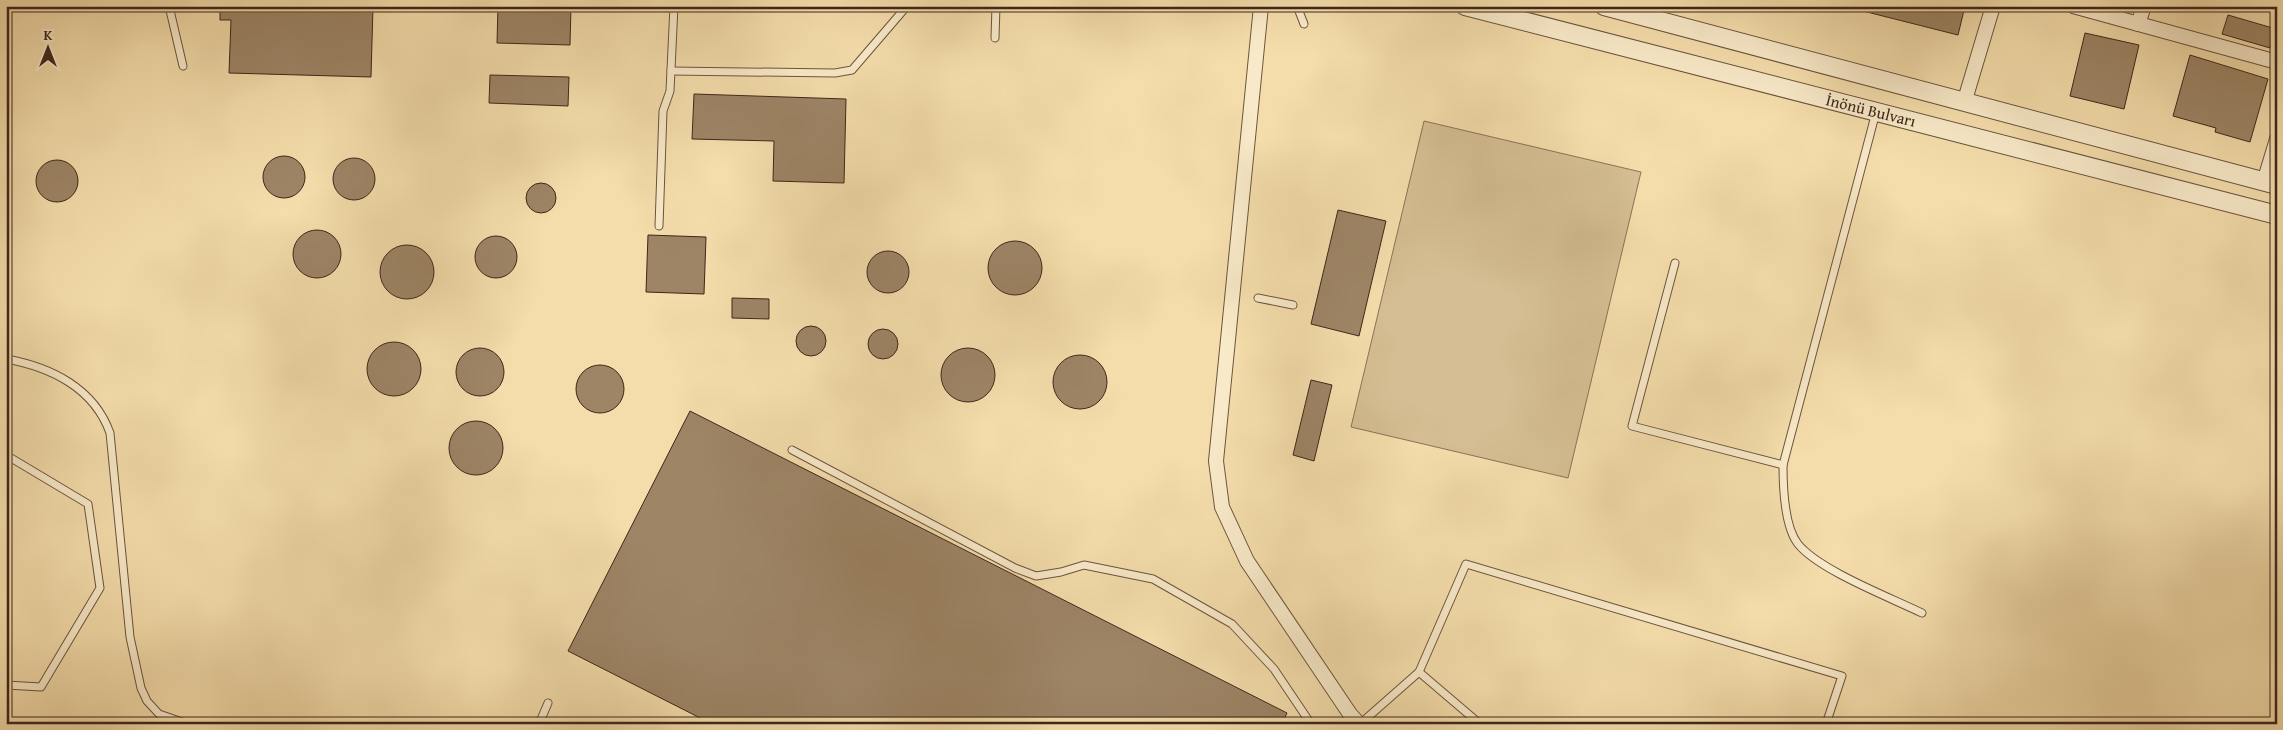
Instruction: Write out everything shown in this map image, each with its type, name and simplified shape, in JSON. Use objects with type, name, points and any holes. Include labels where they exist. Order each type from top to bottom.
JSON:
[{"type":"street","points":[[1261,6],[1216,461],[1222,508],[1247,561],[1266,592],[1350,714],[1360,724]]},
{"type":"street","name":"İnönü Bulvarı","points":[[1465,6],[2277,215]]},
{"type":"street","name":"İnönü Bulvarı","points":[[1604,6],[2271,183]]},
{"type":"street","points":[[1964,103],[1993,6]]},
{"type":"street","points":[[2073,6],[2277,62]]},
{"type":"street","points":[[2138,24],[2144,6]]},
{"type":"street","points":[[2271,183],[2277,140]]},
{"type":"lane","points":[[168,6],[183,66]]},
{"type":"lane","points":[[659,226],[664,111],[670,91],[674,6]]},
{"type":"lane","points":[[671,71],[835,73],[852,70],[907,6]]},
{"type":"lane","points":[[995,38],[996,6]]},
{"type":"lane","points":[[1297,6],[1304,24]]},
{"type":"lane","points":[[1876,112],[1783,465],[1785,502],[1797,543],[1819,563],[1922,613]]},
{"type":"lane","points":[[1674,263],[1632,426],[1783,465]]},
{"type":"lane","points":[[1258,298],[1293,305]]},
{"type":"lane","points":[[6,359],[24,362],[54,373],[92,400],[106,421],[110,433],[130,638],[142,688],[147,701],[159,714],[188,724]]},
{"type":"lane","points":[[792,450],[1015,568],[1036,576],[1061,572],[1084,565],[1153,579],[1232,624],[1274,669],[1311,724]]},
{"type":"lane","points":[[6,455],[88,504],[100,588],[41,687],[6,685]]},
{"type":"lane","points":[[1360,724],[1419,672],[1466,564],[1842,676],[1826,724]]},
{"type":"lane","points":[[1419,672],[1480,724]]},
{"type":"lane","points":[[539,724],[548,703]]},
{"type":"shaded area","points":[[1424,121],[1641,172],[1568,478],[1351,427]]},
{"type":"building","points":[[220,6],[373,6],[371,77],[229,73],[231,20],[220,20]]},
{"type":"building","points":[[498,6],[571,6],[570,45],[497,43]]},
{"type":"building","points":[[1864,6],[1965,6],[1958,35],[1863,11]]},
{"type":"building","points":[[2228,15],[2276,29],[2270,48],[2222,34]]},
{"type":"building","points":[[2085,33],[2139,45],[2124,109],[2070,96]]},
{"type":"building","points":[[2190,55],[2268,79],[2250,142],[2215,132],[2216,128],[2173,116]]},
{"type":"building","points":[[490,75],[569,77],[568,106],[489,103]]},
{"type":"building","points":[[694,94],[846,99],[844,183],[773,181],[774,141],[692,139]]},
{"type":"building","points":[[288,156],[296,159],[302,165],[305,177],[302,189],[296,195],[280,198],[272,195],[266,189],[263,173],[266,165],[272,159]]},
{"type":"building","points":[[358,158],[366,161],[372,167],[375,179],[372,191],[366,197],[350,200],[342,197],[336,191],[333,175],[336,167],[342,161]]},
{"type":"building","points":[[57,160],[72,166],[78,181],[72,196],[57,202],[42,196],[36,181],[42,166]]},
{"type":"building","points":[[541,183],[552,187],[556,198],[552,209],[541,213],[530,209],[526,198],[530,187]]},
{"type":"building","points":[[1338,210],[1386,221],[1359,336],[1311,324]]},
{"type":"building","points":[[317,230],[326,232],[334,237],[339,245],[341,254],[339,263],[334,271],[326,276],[317,278],[308,276],[300,271],[295,263],[293,254],[295,245],[300,237],[308,232]]},
{"type":"building","points":[[648,235],[706,237],[704,294],[646,292]]},
{"type":"building","points":[[500,236],[508,239],[514,245],[517,257],[514,269],[508,275],[492,278],[484,275],[478,269],[475,253],[478,245],[484,239]]},
{"type":"building","points":[[1010,241],[1020,241],[1030,245],[1038,253],[1042,268],[1038,283],[1030,291],[1020,295],[1010,295],[1000,291],[992,283],[988,273],[988,263],[992,253],[1000,245]]},
{"type":"building","points":[[407,245],[417,247],[426,253],[432,262],[434,272],[432,282],[426,291],[417,297],[407,299],[397,297],[388,291],[382,282],[380,272],[382,262],[388,253],[397,247]]},
{"type":"building","points":[[892,251],[900,254],[906,260],[909,272],[906,284],[900,290],[884,293],[876,290],[870,284],[867,268],[870,260],[876,254]]},
{"type":"building","points":[[732,298],[769,299],[769,319],[732,318]]},
{"type":"building","points":[[811,326],[817,327],[825,335],[825,347],[817,355],[811,356],[805,355],[797,347],[796,341],[797,335],[805,327]]},
{"type":"building","points":[[883,329],[889,330],[897,338],[897,350],[889,358],[883,359],[877,358],[869,350],[868,344],[869,338],[877,330]]},
{"type":"building","points":[[394,342],[404,344],[413,350],[419,359],[421,369],[419,379],[413,388],[404,394],[394,396],[384,394],[375,388],[369,379],[367,369],[369,359],[375,350],[384,344]]},
{"type":"building","points":[[480,348],[489,350],[497,355],[502,363],[504,372],[502,381],[497,389],[489,394],[480,396],[471,394],[463,389],[458,381],[456,372],[458,363],[463,355],[471,350]]},
{"type":"building","points":[[963,348],[973,348],[983,352],[991,360],[995,375],[991,390],[983,398],[973,402],[963,402],[953,398],[945,390],[941,380],[941,370],[945,360],[953,352]]},
{"type":"building","points":[[1075,355],[1085,355],[1095,359],[1103,367],[1107,382],[1103,397],[1095,405],[1085,409],[1075,409],[1065,405],[1057,397],[1053,387],[1053,377],[1057,367],[1065,359]]},
{"type":"building","points":[[600,365],[609,367],[617,372],[622,380],[624,389],[622,398],[617,406],[609,411],[600,413],[591,411],[583,406],[578,398],[576,389],[578,380],[583,372],[591,367]]},
{"type":"building","points":[[1311,380],[1332,385],[1314,461],[1293,455]]},
{"type":"building","points":[[690,411],[1287,713],[1282,724],[712,724],[568,651]]},
{"type":"building","points":[[476,421],[486,423],[495,429],[501,438],[503,448],[501,458],[495,467],[486,473],[476,475],[466,473],[457,467],[451,458],[449,448],[451,438],[457,429],[466,423]]}]
